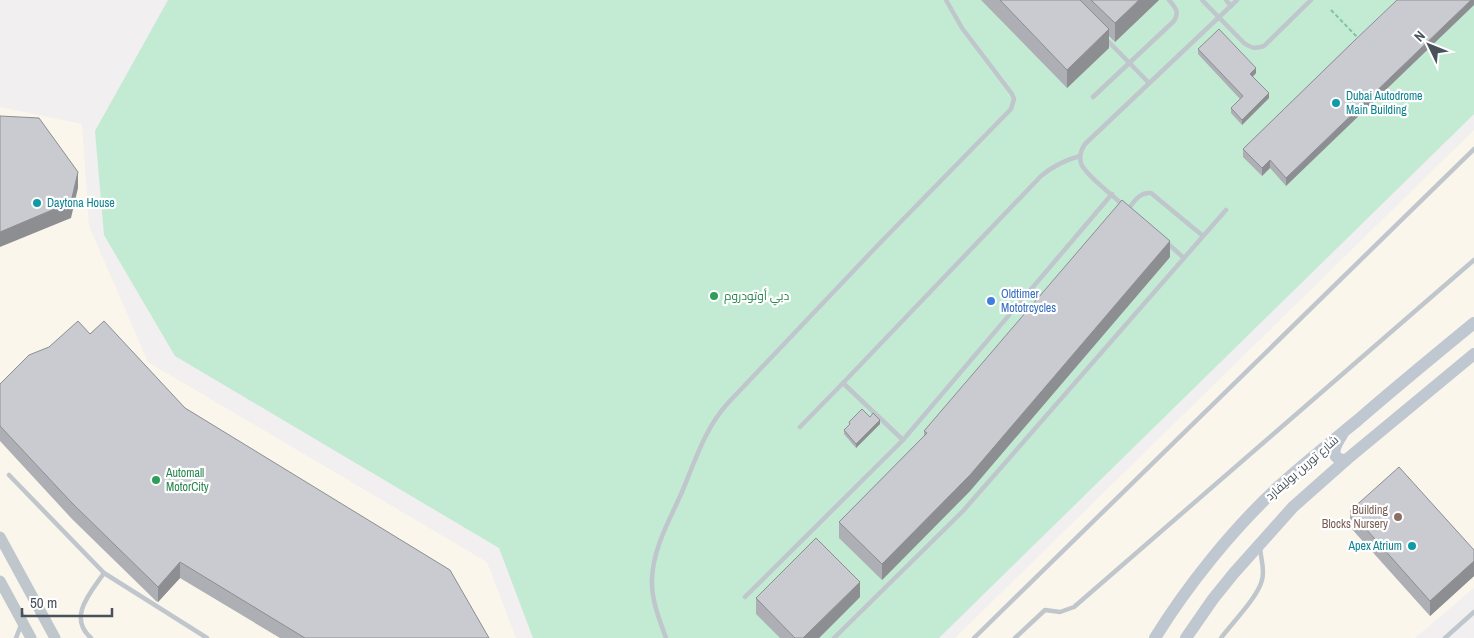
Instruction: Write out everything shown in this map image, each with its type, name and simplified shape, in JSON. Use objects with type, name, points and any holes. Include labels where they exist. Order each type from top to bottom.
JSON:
[{"type":"main road","name":"شارع تورين بوليفارد","points":[[1155,638],[1187,591],[1235,532],[1276,489],[1474,323]]},
{"type":"main road","name":"شارع تورين بوليفارد","points":[[1186,638],[1213,599],[1293,507],[1346,460],[1474,354]]},
{"type":"main road","points":[[1346,460],[1341,460],[1334,453],[1337,443],[1347,429]]},
{"type":"street","points":[[0,537],[56,638]]},
{"type":"street","points":[[0,581],[31,638]]},
{"type":"lane","points":[[666,638],[652,597],[654,562],[664,532],[705,438],[720,412],[879,244],[1011,109],[1014,98],[1012,94],[960,24],[946,0]]},
{"type":"lane","points":[[1093,97],[1177,18],[1177,9],[1169,0]]},
{"type":"lane","points":[[1202,0],[1244,43],[1250,47],[1257,48],[1264,46],[1311,0]]},
{"type":"lane","points":[[1226,0],[1231,6]]},
{"type":"lane","points":[[1135,215],[1083,168],[1080,156],[1085,144],[1237,0]]},
{"type":"lane","points":[[1102,35],[1149,83]]},
{"type":"lane","points":[[974,638],[1474,149]]},
{"type":"lane","points":[[800,427],[1041,176],[1063,161],[1080,156]]},
{"type":"lane","points":[[1128,209],[1140,195],[1151,193],[1203,236]]},
{"type":"lane","points":[[745,597],[903,440],[1112,194]]},
{"type":"lane","points":[[834,638],[962,512],[1226,210]]},
{"type":"lane","points":[[1163,240],[1184,258]]},
{"type":"lane","points":[[1016,638],[1045,610],[1060,612],[1074,607],[1474,260]]},
{"type":"lane","points":[[843,383],[903,440]]},
{"type":"lane","points":[[9,476],[104,572],[207,638]]},
{"type":"lane","points":[[1221,638],[1260,585],[1263,570],[1259,544]]},
{"type":"lane","points":[[91,638],[83,627],[81,609],[104,572]]},
{"type":"lane","points":[[1445,638],[1474,612]]},
{"type":"lane","points":[[16,638],[22,621]]},
{"type":"path","points":[[1331,10],[1361,42]]},
{"type":"shaded area","points":[[0,107],[82,124],[89,226],[148,362],[487,562],[516,638],[0,638]]},
{"type":"shaded area","points":[[1474,130],[1474,588],[1415,638],[955,638]]},
{"type":"green space","name":"دبي أوتودروم","points":[[168,0],[1474,0],[1474,114],[939,638],[533,638],[499,548],[175,356],[104,235],[95,131]]},
{"type":"building","points":[[1000,0],[1080,0],[1109,29],[1067,70]]},
{"type":"building","points":[[1091,0],[1139,0],[1115,23]]},
{"type":"building","name":"Dubai Autodrome Main Building","points":[[1397,0],[1471,0],[1286,178],[1270,160],[1262,168],[1243,149]]},
{"type":"building","points":[[1219,29],[1256,68],[1250,74],[1269,93],[1242,120],[1231,108],[1243,96],[1198,49]]},
{"type":"building","name":"Daytona House","points":[[0,116],[39,118],[78,172],[71,202],[0,232]]},
{"type":"building","points":[[1122,200],[1170,241],[970,475],[882,564],[839,522],[927,433],[924,431]]},
{"type":"building","name":"Automall MotorCity","points":[[78,321],[90,334],[104,321],[185,408],[450,570],[489,638],[305,638],[180,562],[158,587],[72,503],[0,426],[0,384],[29,355],[49,347]]},
{"type":"building","points":[[862,409],[870,417],[873,413],[880,420],[856,444],[844,430]]},
{"type":"building","name":"Apex Atrium","points":[[1399,467],[1474,550],[1474,561],[1430,601],[1350,511]]},
{"type":"building","points":[[816,538],[860,582],[803,638],[795,638],[756,598]]},
{"type":"place","name":"Dubai Autodrome Main Building","points":[[1336,103]]},
{"type":"place","name":"Daytona House","points":[[37,203]]},
{"type":"place","name":"دبي أوتودروم","points":[[714,296]]},
{"type":"place","name":"Oldtimer Mototrcycles","points":[[991,301]]},
{"type":"place","name":"Automall MotorCity","points":[[156,480]]},
{"type":"place","name":"Building Blocks Nursery","points":[[1398,517]]},
{"type":"place","name":"Apex Atrium","points":[[1412,546]]}]
